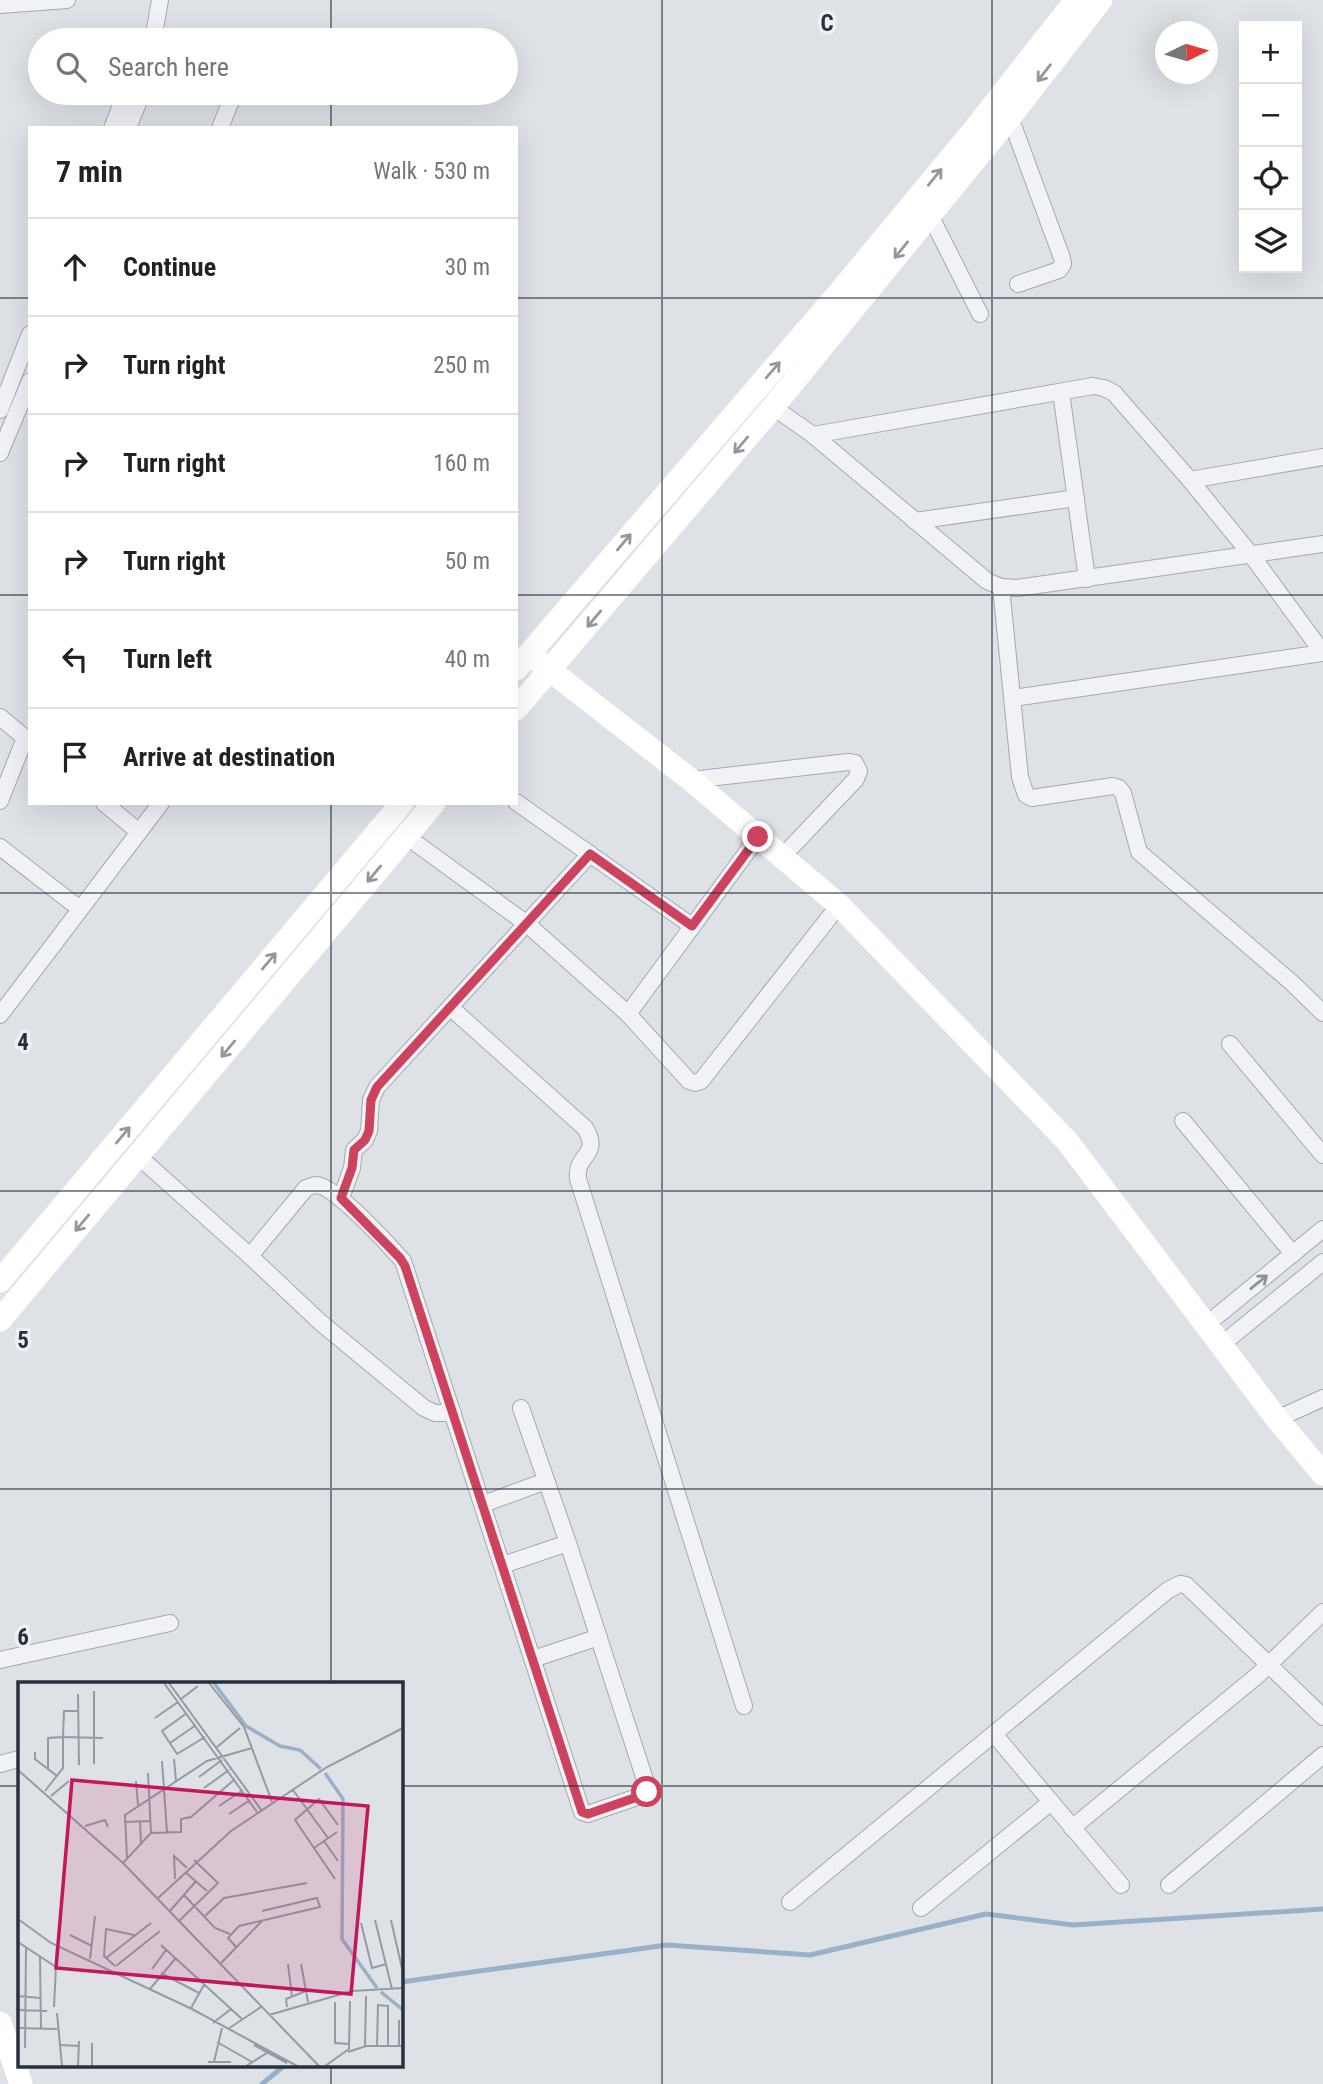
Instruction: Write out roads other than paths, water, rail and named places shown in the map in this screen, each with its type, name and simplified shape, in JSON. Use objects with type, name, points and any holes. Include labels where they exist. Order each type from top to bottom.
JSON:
[{"type":"main road","points":[[518,707],[773,407],[1010,117],[1062,35],[1076,0]]},
{"type":"main road","points":[[1101,0],[1062,35],[523,661],[551,670],[691,780],[839,905],[1067,1141],[1269,1408],[1323,1474]]},
{"type":"main road","points":[[0,1281],[400,805]]},
{"type":"main road","points":[[0,1320],[432,805]]},
{"type":"main road","points":[[0,2023],[21,2084]]},
{"type":"street","points":[[5,3],[67,0]]},
{"type":"street","points":[[154,28],[160,0]]},
{"type":"street","points":[[113,126],[121,105]]},
{"type":"street","points":[[129,126],[137,105]]},
{"type":"street","points":[[221,126],[229,105]]},
{"type":"street","points":[[1010,117],[1063,264],[1059,270],[1018,284]]},
{"type":"street","points":[[930,215],[980,314]]},
{"type":"street","points":[[0,410],[28,343]]},
{"type":"street","points":[[813,435],[1061,391],[1093,386],[1104,388],[1114,393],[1190,480],[1252,556],[1323,653],[1013,698]]},
{"type":"street","points":[[1061,391],[1087,579]]},
{"type":"street","points":[[0,453],[28,392]]},
{"type":"street","points":[[773,407],[813,435],[987,581],[1001,587],[1017,588],[1087,579],[1323,544]]},
{"type":"street","points":[[1190,480],[1323,457]]},
{"type":"street","points":[[915,521],[1076,498]]},
{"type":"street","points":[[1001,587],[1020,776],[1026,795],[1032,798],[1113,786],[1119,788],[1123,793],[1139,852],[1291,982],[1323,1013]]},
{"type":"street","points":[[0,717],[28,740],[0,801]]},
{"type":"street","points":[[691,780],[855,763],[859,771],[856,779],[782,857]]},
{"type":"street","points":[[518,803],[692,926]]},
{"type":"street","points":[[106,805],[139,832]]},
{"type":"street","points":[[0,1015],[159,805]]},
{"type":"street","points":[[406,836],[527,925],[628,1014],[689,1081],[695,1083],[701,1082],[839,905]]},
{"type":"street","points":[[628,1014],[758,837]]},
{"type":"street","points":[[0,847],[80,909]]},
{"type":"street","points":[[341,1198],[352,1168],[354,1150],[365,1140],[369,1131],[370,1107],[374,1093],[590,854]]},
{"type":"street","points":[[450,1007],[585,1128],[591,1138],[590,1150],[578,1166],[578,1179],[744,1706]]},
{"type":"street","points":[[1230,1044],[1323,1155]]},
{"type":"street","points":[[1183,1121],[1293,1254]]},
{"type":"street","points":[[138,1156],[320,1322],[425,1408],[435,1413],[453,1413]]},
{"type":"street","points":[[250,1256],[306,1188],[317,1185],[341,1198],[402,1261],[582,1812],[588,1814],[646,1794],[648,1790],[568,1542],[521,1408]]},
{"type":"street","points":[[1206,1325],[1323,1229]]},
{"type":"street","points":[[1221,1345],[1323,1262]]},
{"type":"street","points":[[1269,1408],[1323,1398]]},
{"type":"street","points":[[483,1504],[546,1480]]},
{"type":"street","points":[[503,1565],[568,1542]]},
{"type":"street","points":[[790,1902],[1168,1590],[1180,1584],[1186,1585],[1323,1717]]},
{"type":"street","points":[[1072,1828],[1270,1664],[1323,1612]]},
{"type":"street","points":[[0,1660],[170,1623]]},
{"type":"street","points":[[533,1659],[599,1637]]},
{"type":"street","points":[[994,1734],[1121,1885]]},
{"type":"street","points":[[1169,1885],[1323,1755]]},
{"type":"street","points":[[0,1764],[18,1759]]},
{"type":"street","points":[[921,1908],[1051,1802]]},
{"type":"waterway","points":[[402,1982],[667,1945],[810,1955],[986,1914],[1073,1925],[1323,1909]]},
{"type":"waterway","points":[[262,2084],[284,2066]]}]
